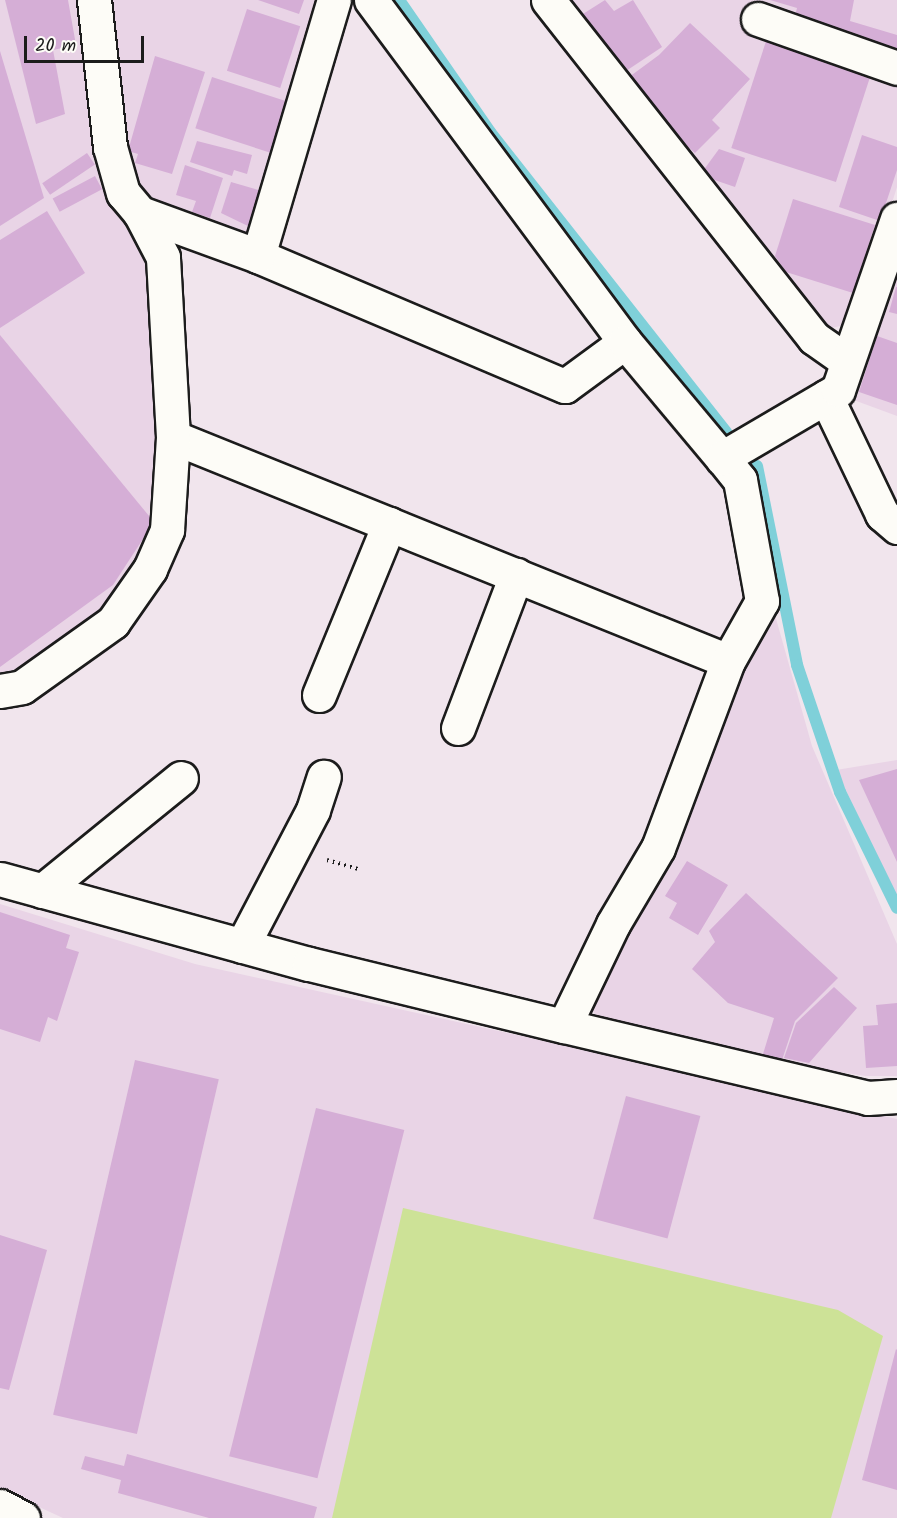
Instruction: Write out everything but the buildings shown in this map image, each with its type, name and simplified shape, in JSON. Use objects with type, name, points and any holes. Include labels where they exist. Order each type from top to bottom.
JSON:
[{"type":"street","points":[[0,691],[22,687],[113,622],[129,604],[167,530],[173,436],[163,257],[140,213],[123,193],[110,147],[94,0]]},
{"type":"street","points":[[258,256],[334,0]]},
{"type":"street","points":[[371,0],[624,342],[740,480],[762,601],[728,661],[658,848],[613,924],[564,1026]]},
{"type":"street","points":[[548,0],[814,338],[846,360]]},
{"type":"street","points":[[758,19],[897,68]]},
{"type":"street","points":[[140,213],[258,256],[565,386],[624,342]]},
{"type":"street","points":[[722,458],[838,390],[846,360],[897,219]]},
{"type":"street","points":[[826,397],[882,514],[897,527]]},
{"type":"street","points":[[173,436],[728,661]]},
{"type":"street","points":[[319,695],[389,524]]},
{"type":"street","points":[[458,728],[516,575]]},
{"type":"street","points":[[242,946],[313,810],[324,777]]},
{"type":"street","points":[[42,891],[181,778]]},
{"type":"street","points":[[0,879],[242,946],[564,1026],[868,1098],[897,1096]]},
{"type":"street","points":[[0,1506],[23,1518]]},
{"type":"shaded area","points":[[0,0],[80,0],[98,158],[120,219],[144,241],[148,257],[161,518],[138,579],[35,667],[26,663],[0,683]]},
{"type":"shaded area","points":[[107,0],[317,0],[252,236],[240,238],[150,205],[125,173]]},
{"type":"shaded area","points":[[557,0],[897,0],[897,187],[859,307],[845,325],[822,330]]},
{"type":"shaded area","points":[[897,254],[897,416],[851,399]]},
{"type":"shaded area","points":[[773,608],[812,746],[897,944],[897,1076],[866,1076],[799,1066],[641,1029],[595,1014],[584,1000],[728,680]]},
{"type":"shaded area","points":[[897,760],[897,896],[836,770]]},
{"type":"shaded area","points":[[0,904],[195,964],[897,1119],[897,1518],[63,1518],[0,1489]]},
{"type":"green space","points":[[403,1208],[838,1310],[883,1336],[831,1518],[332,1518]]},
{"type":"waterway","points":[[399,0],[490,132],[726,432]]},
{"type":"waterway","points":[[757,466],[797,665],[840,792],[897,908]]}]
